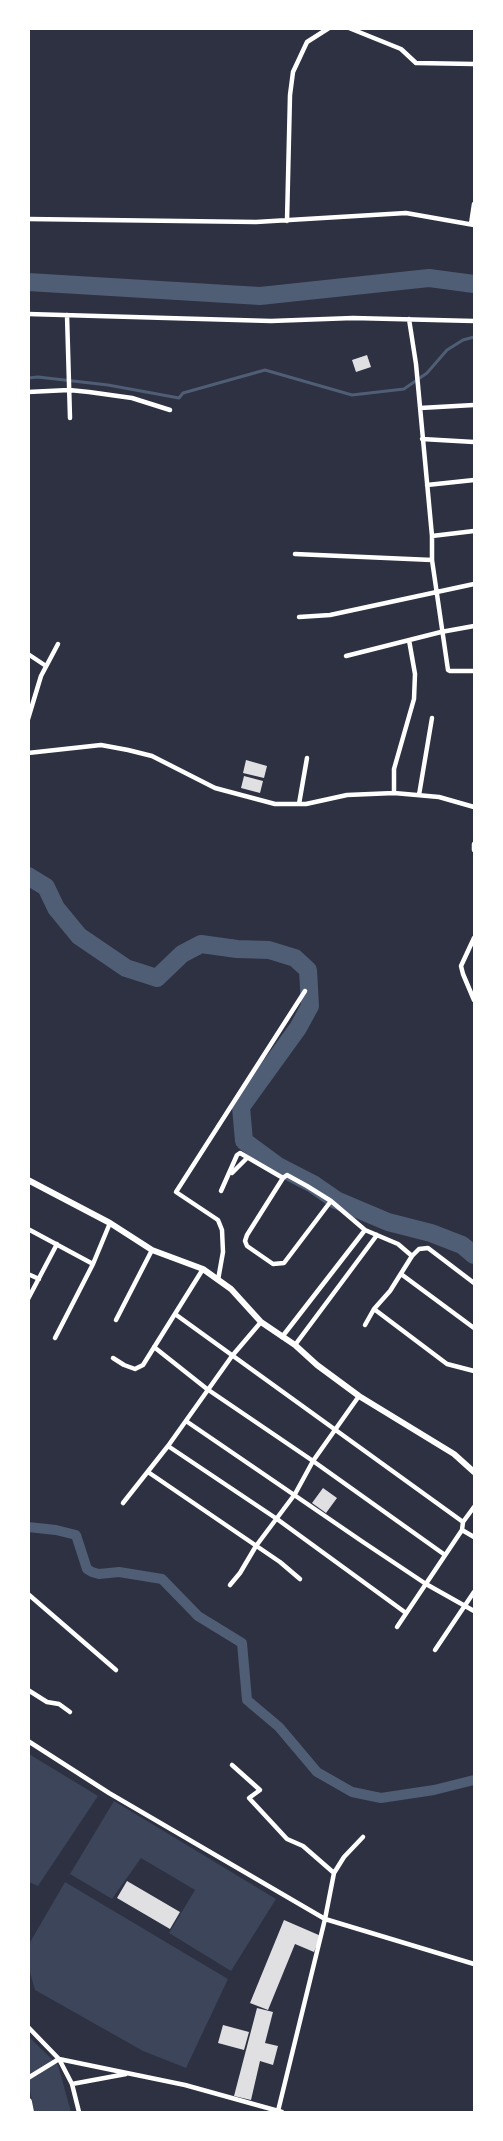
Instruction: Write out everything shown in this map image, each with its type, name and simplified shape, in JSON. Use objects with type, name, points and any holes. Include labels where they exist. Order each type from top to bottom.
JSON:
[{"type":"highway","points":[[28,2102],[30,2112]]},
{"type":"street","points":[[287,221],[290,95],[293,72],[298,57],[307,42],[329,28]]},
{"type":"street","points":[[349,28],[401,49],[416,63],[474,64]]},
{"type":"street","points":[[28,219],[256,222],[406,213],[473,225],[474,204]]},
{"type":"street","points":[[28,314],[271,321],[353,318],[474,321]]},
{"type":"street","points":[[67,315],[70,418]]},
{"type":"street","points":[[409,320],[416,364],[432,536],[432,560],[448,670],[474,671]]},
{"type":"street","points":[[28,392],[70,388],[132,398],[170,410]]},
{"type":"street","points":[[420,408],[474,405]]},
{"type":"street","points":[[422,439],[474,442]]},
{"type":"street","points":[[427,485],[474,480]]},
{"type":"street","points":[[432,536],[474,531]]},
{"type":"street","points":[[295,554],[432,560]]},
{"type":"street","points":[[299,617],[330,615],[474,584]]},
{"type":"street","points":[[346,656],[474,626]]},
{"type":"street","points":[[394,793],[394,769],[414,699],[416,674],[409,640]]},
{"type":"street","points":[[28,719],[41,676],[58,644]]},
{"type":"street","points":[[28,654],[46,666]]},
{"type":"street","points":[[419,795],[432,718]]},
{"type":"street","points":[[28,753],[101,745],[128,750],[152,756],[215,788],[275,804],[299,804],[347,795],[394,793],[439,797],[474,807]]},
{"type":"street","points":[[299,804],[307,758]]},
{"type":"street","points":[[474,844],[474,850]]},
{"type":"street","points":[[474,938],[461,966],[474,1000]]},
{"type":"street","points":[[218,1280],[223,1252],[222,1230],[218,1220],[176,1192],[305,991]]},
{"type":"street","points":[[221,1191],[238,1154],[282,1178]]},
{"type":"street","points":[[230,1174],[247,1158]]},
{"type":"street","points":[[331,1201],[284,1263],[273,1264],[247,1246],[246,1238],[282,1178],[288,1175],[331,1201],[365,1230],[398,1244],[412,1256]]},
{"type":"street","points":[[28,1180],[110,1223],[152,1250],[203,1269],[231,1289],[261,1322],[295,1345],[317,1365],[359,1396],[447,1450],[474,1472]]},
{"type":"street","points":[[55,1338],[93,1264],[110,1223]]},
{"type":"street","points":[[28,1229],[93,1264]]},
{"type":"street","points":[[282,1337],[365,1230]]},
{"type":"street","points":[[295,1345],[377,1235]]},
{"type":"street","points":[[28,1299],[57,1244]]},
{"type":"street","points":[[365,1325],[374,1309],[419,1249],[428,1248],[474,1283]]},
{"type":"street","points":[[116,1320],[152,1250]]},
{"type":"street","points":[[113,1358],[124,1365],[139,1368],[203,1269]]},
{"type":"street","points":[[28,1274],[39,1279]]},
{"type":"street","points":[[401,1274],[474,1328]]},
{"type":"street","points":[[374,1309],[447,1364],[474,1371]]},
{"type":"street","points":[[175,1314],[463,1522]]},
{"type":"street","points":[[123,1503],[168,1446],[232,1356],[261,1322]]},
{"type":"street","points":[[154,1347],[207,1389],[445,1555]]},
{"type":"street","points":[[230,1585],[240,1573],[256,1545],[295,1494],[313,1461],[359,1396]]},
{"type":"street","points":[[186,1421],[426,1584],[474,1611]]},
{"type":"street","points":[[168,1446],[277,1519],[406,1613]]},
{"type":"street","points":[[148,1472],[256,1545],[300,1579]]},
{"type":"street","points":[[397,1627],[462,1530],[463,1522],[474,1507]]},
{"type":"street","points":[[462,1530],[474,1538]]},
{"type":"street","points":[[435,1650],[474,1592]]},
{"type":"street","points":[[28,1594],[116,1670]]},
{"type":"street","points":[[28,1690],[47,1702],[58,1704],[70,1712]]},
{"type":"street","points":[[28,1742],[109,1794],[325,1919],[474,1964]]},
{"type":"street","points":[[232,1765],[260,1790],[249,1798],[279,1831],[287,1839],[303,1846],[334,1873]]},
{"type":"street","points":[[28,2078],[59,2059],[185,2085],[280,2112],[334,1873],[344,1857],[363,1838]]},
{"type":"street","points":[[28,2027],[59,2059],[72,2084],[79,2112]]},
{"type":"street","points":[[72,2084],[129,2073]]},
{"type":"shaded area","points":[[29,1754],[98,1796],[38,1886],[29,1882]]},
{"type":"shaded area","points":[[114,1801],[276,1899],[231,1971],[169,1933],[195,1890],[141,1858],[112,1899],[70,1874]]},
{"type":"shaded area","points":[[65,1882],[228,1979],[186,2068],[143,2051],[35,1990],[29,1969],[29,1944]]},
{"type":"shaded area","points":[[28,2036],[58,2065],[71,2112],[34,2112],[29,2085]]},
{"type":"building","points":[[367,355],[371,367],[356,372],[352,360]]},
{"type":"building","points":[[246,760],[267,766],[264,778],[243,773]]},
{"type":"building","points":[[244,776],[263,781],[260,793],[241,788]]},
{"type":"building","points":[[323,1488],[337,1498],[326,1513],[312,1503]]},
{"type":"building","points":[[127,1881],[180,1912],[170,1929],[117,1898]]},
{"type":"building","points":[[284,1920],[321,1936],[314,1952],[295,1944],[268,2010],[250,2003]]},
{"type":"building","points":[[257,2008],[273,2012],[265,2043],[278,2046],[273,2065],[260,2061],[251,2100],[234,2096]]},
{"type":"building","points":[[223,2025],[249,2032],[244,2050],[218,2043]]},
{"type":"waterway","points":[[28,282],[260,296],[429,278],[474,284]]},
{"type":"waterway","points":[[28,378],[38,377],[108,385],[179,398],[183,393],[265,370],[352,395],[404,389],[427,373],[447,350],[463,340],[474,337]]},
{"type":"waterway","points":[[28,876],[46,887],[56,908],[79,936],[126,968],[157,978],[182,954],[201,944],[237,949],[269,950],[295,958],[308,970],[310,1006],[298,1028],[241,1107],[244,1141],[278,1166],[313,1184],[336,1200],[388,1222],[431,1233],[462,1245],[474,1255]]},
{"type":"waterway","points":[[28,1527],[76,1535],[87,1569],[92,1572],[99,1574],[119,1572],[162,1579],[198,1616],[242,1643],[247,1700],[279,1727],[317,1772],[352,1792],[381,1798],[434,1790],[474,1780]]}]
